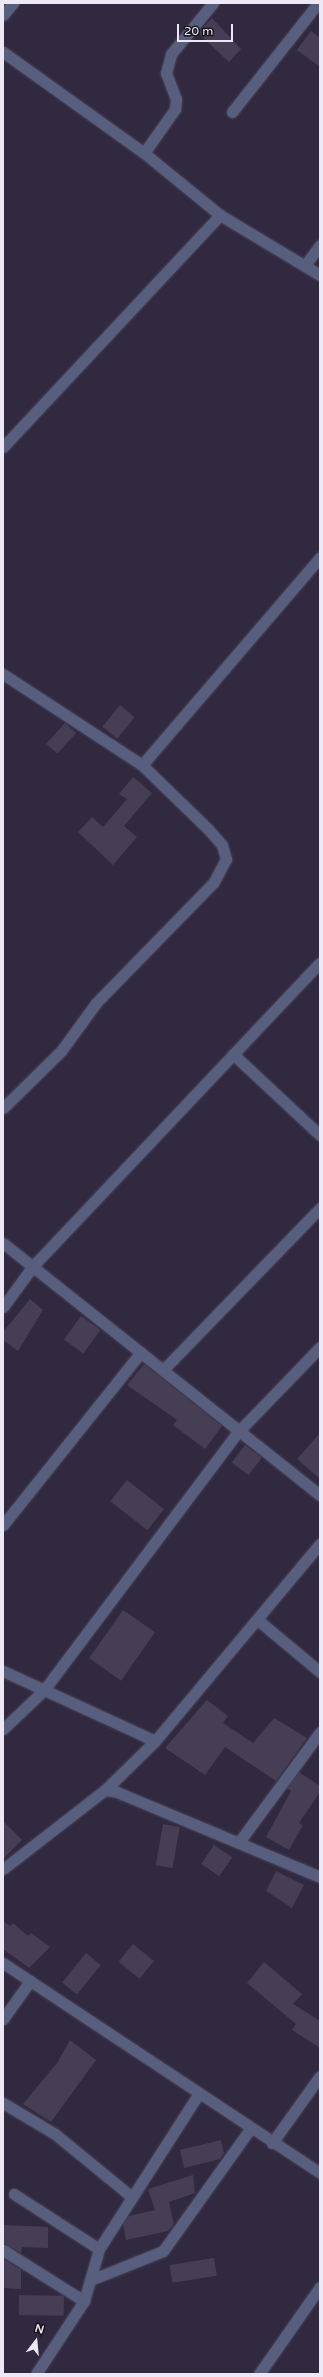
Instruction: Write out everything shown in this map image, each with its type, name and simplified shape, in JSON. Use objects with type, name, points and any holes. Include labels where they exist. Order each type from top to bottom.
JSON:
[{"type":"street","points":[[3,14],[12,3]]},
{"type":"street","points":[[144,153],[175,109],[176,99],[166,73],[171,54],[212,3]]},
{"type":"street","points":[[232,112],[318,3]]},
{"type":"street","points":[[3,52],[144,153],[220,215],[320,275]]},
{"type":"street","points":[[3,447],[220,215]]},
{"type":"street","points":[[305,265],[320,245]]},
{"type":"street","points":[[142,766],[320,557]]},
{"type":"street","points":[[3,674],[142,766],[222,845],[226,859],[222,871],[96,1003],[61,1051],[3,1108]]},
{"type":"street","points":[[3,1307],[33,1266],[320,962]]},
{"type":"street","points":[[233,1054],[320,1135]]},
{"type":"street","points":[[163,1370],[320,1208]]},
{"type":"street","points":[[3,1243],[141,1352],[238,1432],[320,1495]]},
{"type":"street","points":[[3,1729],[44,1690],[238,1432],[320,1347]]},
{"type":"street","points":[[3,1525],[141,1352]]},
{"type":"street","points":[[3,1869],[105,1790],[155,1741],[259,1621],[320,1544]]},
{"type":"street","points":[[259,1621],[320,1672]]},
{"type":"street","points":[[3,1671],[155,1741]]},
{"type":"street","points":[[238,1842],[320,1732]]},
{"type":"street","points":[[105,1790],[238,1842],[320,1877]]},
{"type":"street","points":[[3,1963],[198,2095],[320,2173]]},
{"type":"street","points":[[3,2019],[30,1981]]},
{"type":"street","points":[[272,2143],[320,2076]]},
{"type":"street","points":[[36,2374],[84,2301],[93,2279],[99,2249],[198,2095]]},
{"type":"street","points":[[3,2103],[55,2134],[132,2197]]},
{"type":"street","points":[[93,2279],[163,2251],[250,2129]]},
{"type":"street","points":[[14,2194],[99,2249]]},
{"type":"street","points":[[3,2250],[84,2301]]},
{"type":"street","points":[[259,2374],[320,2288]]},
{"type":"building","points":[[212,18],[241,49],[229,62],[198,33]]},
{"type":"building","points":[[311,31],[320,38],[320,67],[297,50]]},
{"type":"building","points":[[120,705],[135,717],[117,739],[102,727]]},
{"type":"building","points":[[65,723],[76,733],[57,754],[46,744]]},
{"type":"building","points":[[133,777],[152,793],[124,826],[137,837],[113,865],[78,832],[92,817],[103,827],[127,799],[119,794]]},
{"type":"building","points":[[30,1299],[43,1310],[18,1351],[3,1340],[3,1332]]},
{"type":"building","points":[[81,1316],[100,1330],[83,1354],[64,1339]]},
{"type":"building","points":[[144,1364],[222,1426],[205,1449],[173,1425],[177,1420],[127,1385]]},
{"type":"building","points":[[320,1433],[320,1479],[297,1459]]},
{"type":"building","points":[[245,1445],[262,1458],[249,1475],[232,1463]]},
{"type":"building","points":[[127,1480],[164,1509],[147,1530],[110,1501]]},
{"type":"building","points":[[123,1610],[155,1632],[121,1681],[89,1658]]},
{"type":"building","points":[[207,1700],[228,1716],[223,1723],[253,1743],[274,1718],[307,1738],[276,1781],[225,1747],[205,1775],[165,1748]]},
{"type":"building","points":[[299,1772],[320,1786],[320,1792],[299,1823],[303,1825],[289,1850],[266,1837],[291,1791],[287,1788]]},
{"type":"building","points":[[3,1821],[22,1840],[3,1859]]},
{"type":"building","points":[[163,1824],[180,1827],[172,1868],[156,1865]]},
{"type":"building","points":[[214,1845],[232,1857],[219,1876],[201,1864]]},
{"type":"building","points":[[276,1871],[304,1885],[292,1908],[266,1891]]},
{"type":"building","points":[[3,1921],[10,1926],[13,1923],[28,1936],[31,1933],[50,1947],[29,1968],[3,1949]]},
{"type":"building","points":[[133,1944],[154,1961],[140,1979],[119,1962]]},
{"type":"building","points":[[86,1953],[101,1965],[77,1994],[62,1983]]},
{"type":"building","points":[[264,1962],[302,1994],[293,2004],[320,2021],[320,2048],[292,2030],[296,2024],[247,1983]]},
{"type":"building","points":[[70,2040],[96,2060],[51,2122],[23,2104],[57,2063]]},
{"type":"building","points":[[221,2140],[224,2153],[220,2159],[184,2168],[180,2150]]},
{"type":"building","points":[[193,2175],[195,2193],[169,2202],[174,2224],[168,2231],[126,2240],[123,2225],[129,2216],[155,2210],[148,2189]]},
{"type":"building","points":[[3,2225],[48,2227],[48,2248],[22,2247],[21,2253],[3,2243]]},
{"type":"building","points":[[3,2258],[21,2270],[21,2289],[3,2288]]},
{"type":"building","points":[[214,2258],[217,2276],[172,2283],[170,2265]]},
{"type":"building","points":[[19,2295],[64,2296],[64,2316],[19,2315]]}]
